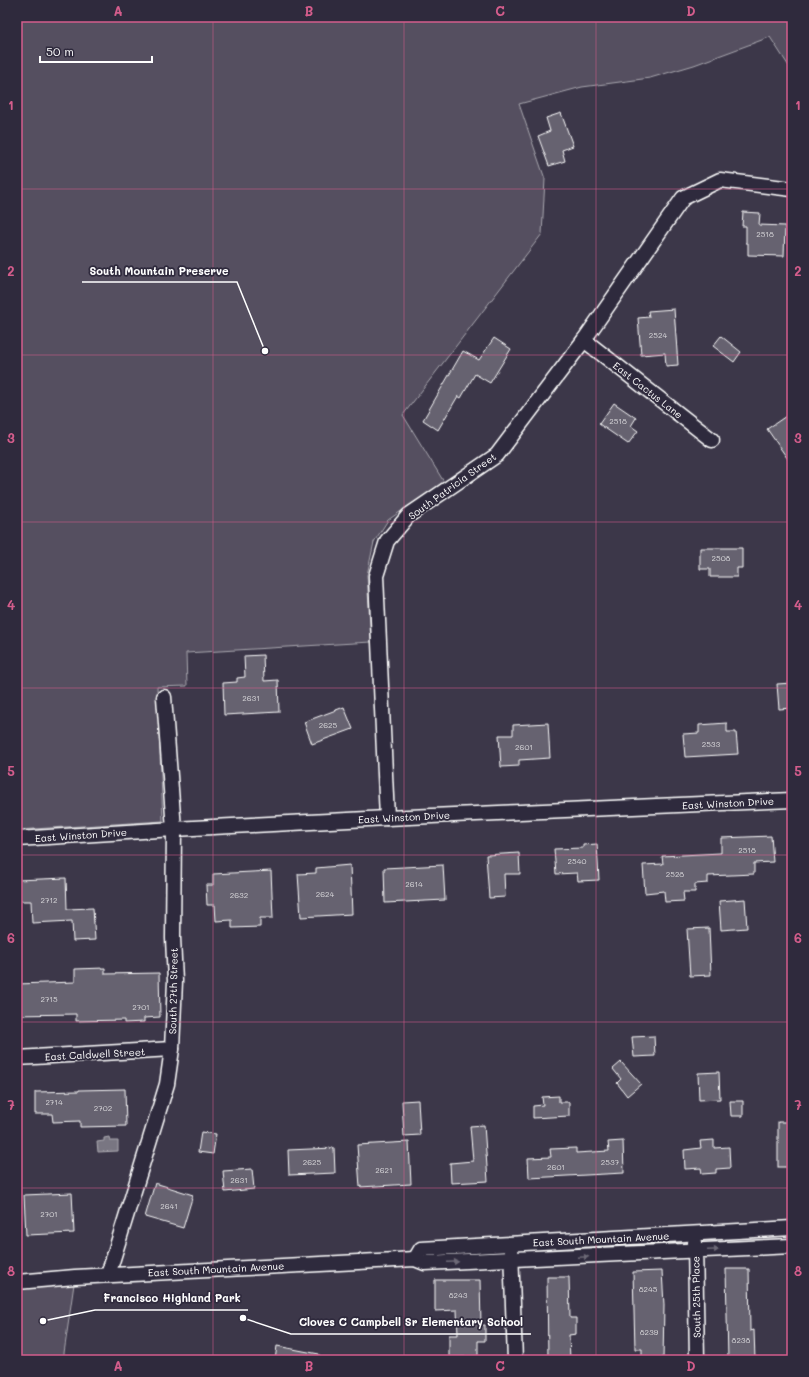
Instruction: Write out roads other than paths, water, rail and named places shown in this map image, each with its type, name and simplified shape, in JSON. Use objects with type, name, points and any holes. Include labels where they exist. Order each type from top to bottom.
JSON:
[{"type":"street","name":"South Patricia Street","points":[[387,818],[376,576],[387,541],[409,515],[496,455],[584,340],[683,198],[720,180],[792,189]]},
{"type":"street","name":"East Cactus Lane","points":[[584,340],[712,440]]},
{"type":"street","name":"South 27th Street","points":[[108,1275],[167,1084],[172,1050],[175,980],[173,938],[174,829],[164,697]]},
{"type":"street","name":"East Winston Drive","points":[[17,839],[387,818],[792,800]]},
{"type":"street","name":"East Caldwell Street","points":[[17,1058],[172,1050]]},
{"type":"street","name":"East South Mountain Avenue","points":[[415,1259],[420,1249],[792,1228]]},
{"type":"street","name":"South 25th Place","points":[[695,1234],[697,1360]]},
{"type":"street","points":[[511,1245],[515,1360]]},
{"type":"street","name":"East South Mountain Avenue","points":[[17,1282],[108,1275],[415,1259],[425,1263],[792,1246]]},
{"type":"place","name":"South Mountain Preserve","points":[[265,351]]},
{"type":"place","name":"Cloves C Campbell Sr Elementary School","points":[[243,1318]]},
{"type":"place","name":"Francisco Highland Park","points":[[43,1321]]}]
